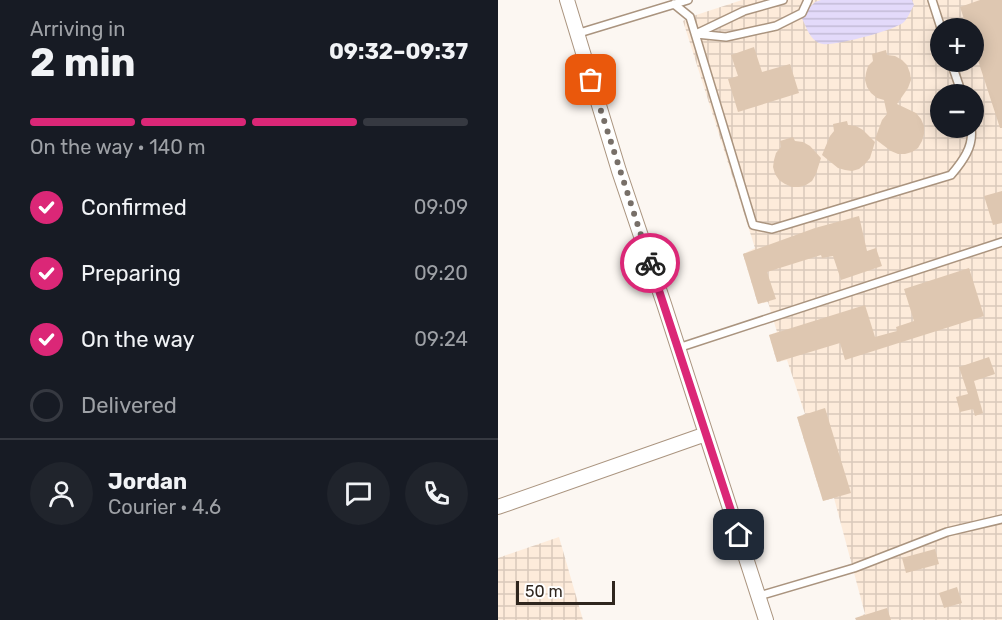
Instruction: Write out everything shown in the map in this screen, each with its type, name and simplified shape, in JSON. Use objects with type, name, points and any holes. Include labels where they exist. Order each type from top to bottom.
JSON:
[{"type":"street","points":[[567,0],[619,171],[766,620]]},
{"type":"street","points":[[498,507],[706,434]]},
{"type":"lane","points":[[576,34],[688,0]]},
{"type":"lane","points":[[696,34],[744,11],[783,0]]},
{"type":"lane","points":[[696,34],[726,37],[776,26],[802,12],[808,0]]},
{"type":"lane","points":[[932,0],[938,18]]},
{"type":"lane","points":[[674,4],[690,16],[753,225],[772,229],[951,174],[964,159],[972,138]]},
{"type":"lane","points":[[678,348],[1002,242]]},
{"type":"lane","points":[[759,596],[854,568],[947,532],[1002,519]]},
{"type":"shaded area","points":[[742,0],[1002,0],[1002,620],[861,620],[860,616],[865,614],[834,498],[823,501],[797,417],[805,414],[787,360],[777,362],[769,335],[777,332],[768,302],[758,304],[743,254],[755,248],[683,21]]},
{"type":"shaded area","points":[[821,0],[912,0],[914,5],[904,22],[899,25],[852,40],[823,44],[812,37],[801,16],[815,2]]},
{"type":"shaded area","points":[[559,537],[583,620],[498,620],[498,558]]},
{"type":"building","points":[[980,0],[1002,0],[1002,128],[1000,128],[982,72],[984,72],[984,18],[964,18],[960,7]]},
{"type":"building","points":[[754,47],[762,72],[790,64],[799,93],[738,112],[728,79],[738,76],[731,55]]},
{"type":"building","points":[[886,50],[887,55],[902,60],[910,73],[911,80],[908,88],[897,104],[916,113],[924,126],[924,134],[918,148],[905,154],[891,151],[875,139],[882,120],[887,114],[884,100],[871,93],[865,80],[868,66],[873,61],[872,54]]},
{"type":"building","points":[[847,121],[848,125],[863,130],[875,142],[870,158],[859,169],[852,171],[838,168],[822,155],[834,131],[833,124]]},
{"type":"building","points":[[793,137],[795,141],[810,146],[821,158],[812,181],[799,187],[792,187],[779,180],[773,167],[776,153],[781,147],[780,141]]},
{"type":"building","points":[[1002,191],[1002,223],[993,225],[984,196]]},
{"type":"building","points":[[859,216],[867,251],[876,248],[882,266],[841,280],[833,256],[822,258],[821,255],[767,272],[776,299],[758,304],[743,254],[815,228]]},
{"type":"building","points":[[969,268],[984,316],[845,360],[840,343],[777,362],[769,335],[865,305],[875,337],[897,331],[896,327],[914,321],[904,289]]},
{"type":"building","points":[[989,357],[995,374],[974,381],[983,413],[975,416],[973,409],[960,412],[956,397],[968,394],[959,367]]},
{"type":"building","points":[[825,408],[851,493],[823,501],[797,417]]},
{"type":"building","points":[[935,549],[939,564],[906,573],[902,558]]},
{"type":"building","points":[[957,587],[962,603],[944,608],[939,593]]},
{"type":"building","points":[[887,608],[891,620],[856,620],[855,618]]},
{"type":"way so far","points":[[591,80],[650,263]]},
{"type":"route","points":[[650,263],[739,535]]}]
